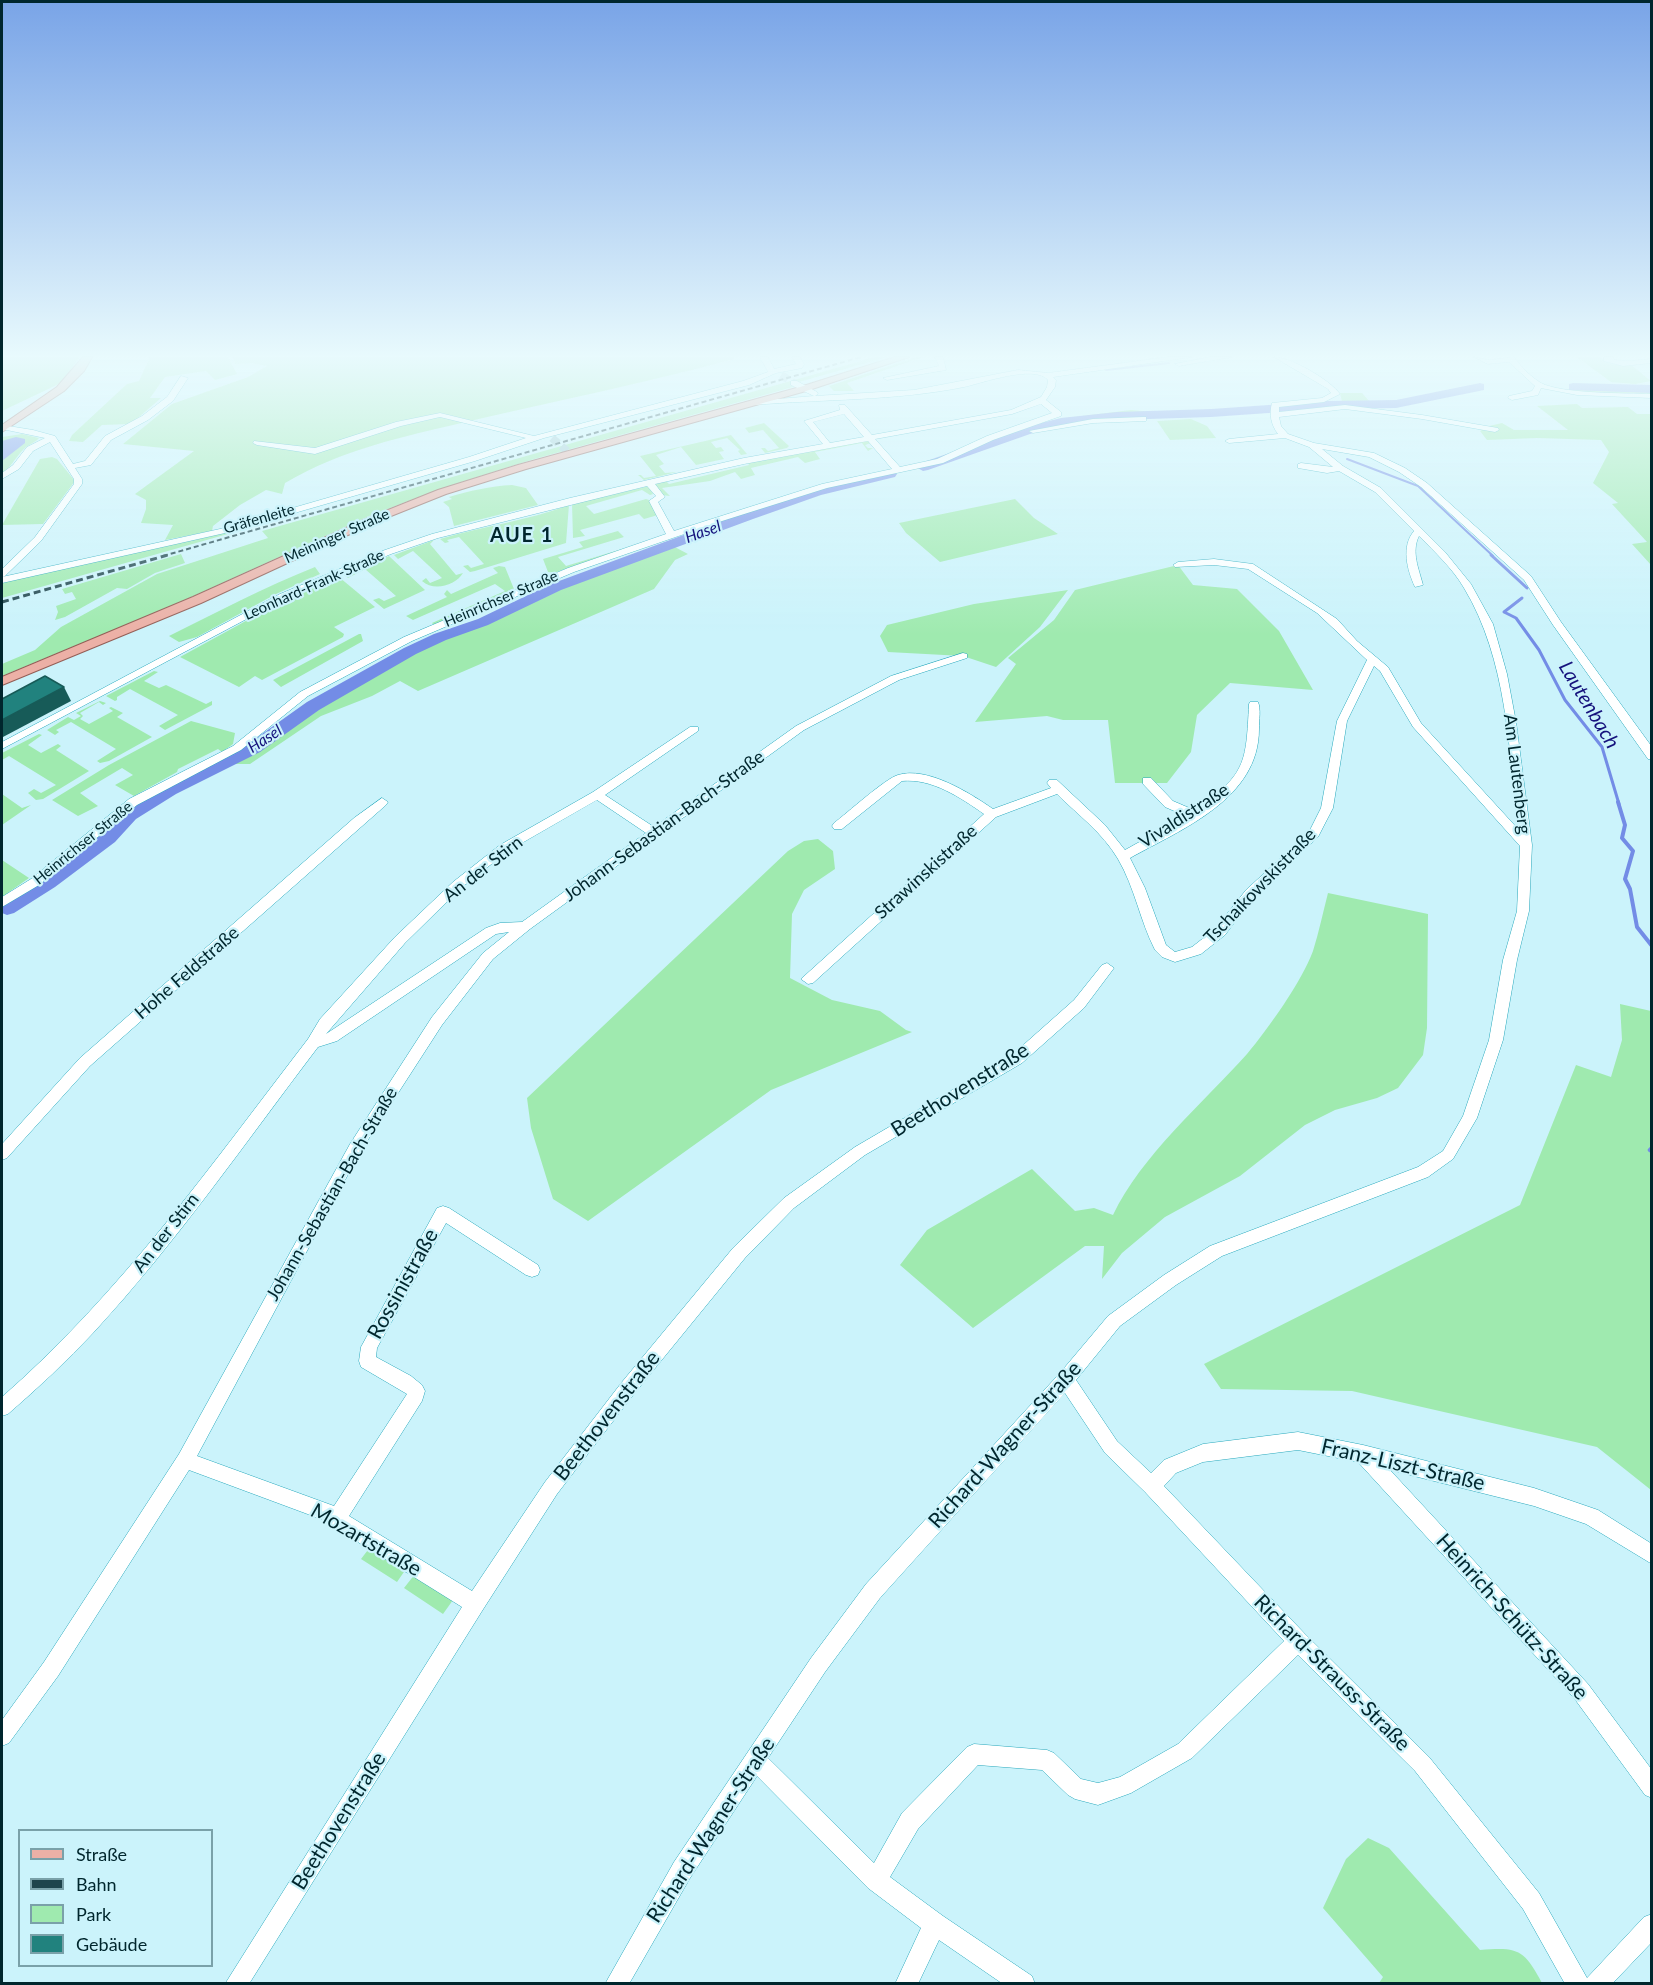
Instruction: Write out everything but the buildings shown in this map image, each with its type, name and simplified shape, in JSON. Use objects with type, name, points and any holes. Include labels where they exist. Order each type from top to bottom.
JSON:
[{"type":"main road","name":"Meininger Straße","points":[[2,681],[197,600],[405,506],[482,479],[580,450]]},
{"type":"street","points":[[2,477],[16,466],[29,450]]},
{"type":"street","points":[[2,574],[38,539],[78,484],[78,479],[61,450]]},
{"type":"street","points":[[69,467],[87,464],[99,450]]},
{"type":"street","name":"Gräfenleite","points":[[2,579],[222,531],[500,450]]},
{"type":"street","name":"Leonhard-Frank-Straße","points":[[2,746],[245,615],[338,572],[435,536],[649,482],[801,450]]},
{"type":"street","points":[[880,450],[898,470]]},
{"type":"street","name":"Heinrichser Straße","points":[[2,903],[43,876],[133,802],[237,747],[304,694],[408,639],[511,593],[571,570],[783,498],[953,457],[967,450]]},
{"type":"street","name":"Am Lautenberg","points":[[1318,450],[1340,468],[1378,490],[1419,531],[1468,586],[1488,624],[1502,674],[1511,722],[1526,844],[1523,911],[1510,960],[1496,1040]]},
{"type":"street","points":[[1339,450],[1371,455],[1424,484],[1520,571],[1528,579],[1652,756]]},
{"type":"street","name":"Am Lautenberg","points":[[1301,466],[1327,470],[1340,468]]},
{"type":"street","points":[[649,482],[661,497],[653,501],[672,536]]},
{"type":"street","points":[[1418,585],[1410,551],[1414,535],[1419,531]]},
{"type":"street","points":[[1178,565],[1214,562],[1250,566],[1333,621],[1353,643],[1384,669],[1418,725],[1526,844]]},
{"type":"street","name":"Johann-Sebastian-Bach-Straße","points":[[2,1736],[51,1669],[185,1460],[355,1148],[436,1021],[488,956],[525,926],[800,728],[895,678],[963,656]]},
{"type":"street","name":"Tschaikowskistraße","points":[[1056,786],[1106,834],[1123,855],[1142,895],[1160,947],[1167,954],[1175,957],[1196,951],[1220,932],[1250,893],[1314,834],[1327,808],[1342,721],[1372,660]]},
{"type":"street","name":"Vivaldistraße","points":[[1123,855],[1194,814],[1227,792],[1238,780],[1250,759],[1254,704]]},
{"type":"street","name":"An der Stirn","points":[[2,1408],[61,1356],[145,1261],[313,1043],[325,1023],[400,940],[457,885],[504,848],[597,795],[694,729]]},
{"type":"street","points":[[838,826],[899,778],[906,776],[926,778],[992,814]]},
{"type":"street","points":[[1147,782],[1169,804],[1194,814]]},
{"type":"street","name":"Strawinskistraße","points":[[808,979],[992,814],[1056,786]]},
{"type":"street","points":[[597,795],[654,833]]},
{"type":"street","name":"Hohe Feldstraße","points":[[2,1154],[85,1062],[382,802]]},
{"type":"street","name":"An der Stirn","points":[[313,1043],[332,1036],[490,931],[525,926]]},
{"type":"street","name":"Beethovenstraße","points":[[236,1983],[475,1604],[551,1488],[628,1388],[740,1253],[789,1203],[860,1151],[1017,1059],[1079,1004],[1107,968]]},
{"type":"street","name":"Richard-Wagner-Straße","points":[[616,1983],[682,1870],[818,1665],[873,1591],[1066,1379],[1114,1321],[1170,1280],[1216,1251],[1423,1172],[1448,1155],[1470,1118],[1496,1040]]},
{"type":"street","name":"Rossinistraße","points":[[336,1519],[413,1401],[416,1391],[409,1383],[378,1370],[367,1361],[369,1347],[443,1213],[532,1270]]},
{"type":"street","name":"Richard-Strauss-Straße","points":[[1066,1379],[1111,1447],[1298,1641],[1422,1764],[1531,1901],[1578,1983]]},
{"type":"street","name":"Franz-Liszt-Straße","points":[[1151,1486],[1170,1466],[1203,1453],[1298,1441],[1363,1454],[1557,1505],[1591,1517],[1652,1555]]},
{"type":"street","name":"Heinrich-Schütz-Straße","points":[[1363,1454],[1581,1691],[1652,1788]]},
{"type":"street","name":"Mozartstraße","points":[[185,1460],[326,1512],[475,1604]]},
{"type":"street","points":[[876,1880],[910,1821],[974,1754],[1047,1760],[1075,1788],[1098,1794],[1125,1786],[1185,1750],[1298,1641]]},
{"type":"street","points":[[756,1761],[876,1880],[935,1924],[1024,1983]]},
{"type":"street","points":[[906,1983],[935,1924]]},
{"type":"street","points":[[1596,1983],[1652,1925]]},
{"type":"green space","points":[[2,450],[24,450],[8,468],[2,474]]},
{"type":"green space","points":[[180,450],[360,450],[329,461],[285,483],[282,494],[266,490],[240,505],[213,526],[212,531],[165,540],[173,525],[141,523],[146,509],[146,500],[135,494],[194,451]]},
{"type":"green space","points":[[549,450],[568,450],[440,489],[369,516],[176,604],[2,676],[2,664],[35,650],[61,627],[157,574],[268,538],[262,531]]},
{"type":"green space","points":[[673,450],[656,455],[664,464],[659,466],[665,473],[677,472],[644,480],[638,475],[644,478],[656,476],[640,456]]},
{"type":"green space","points":[[683,450],[724,451],[719,452],[724,459],[696,465]]},
{"type":"green space","points":[[743,450],[747,454],[741,455],[738,451]]},
{"type":"green space","points":[[762,450],[780,450],[765,453]]},
{"type":"green space","points":[[827,450],[815,452],[820,459],[805,463],[798,457],[751,468],[755,475],[741,479],[735,472],[710,481],[662,488],[670,496],[662,495],[654,484],[666,481],[669,484],[749,465],[748,463]]},
{"type":"green space","points":[[1607,450],[1651,450],[1651,565],[1632,544],[1647,542],[1612,504],[1618,503],[1593,483],[1609,452]]},
{"type":"green space","points":[[52,457],[57,459],[75,481],[43,524],[2,525],[40,459]]},
{"type":"green space","points":[[512,485],[526,488],[538,505],[454,526],[449,507],[443,502],[452,499],[449,497],[464,493]]},
{"type":"green space","points":[[649,486],[653,494],[650,495],[642,490],[586,506],[594,514],[646,499],[658,515],[644,519],[639,514],[580,530],[585,536],[573,538],[572,504]]},
{"type":"green space","points":[[1015,499],[1034,518],[1058,534],[940,562],[906,533],[899,523]]},
{"type":"green space","points":[[569,505],[566,543],[475,571],[470,572],[463,566],[468,565],[471,568],[484,564],[459,537],[447,540],[449,542],[445,543],[440,539],[537,515]]},
{"type":"green space","points":[[253,523],[249,528],[2,598],[2,583],[11,580]]},
{"type":"green space","points":[[618,531],[624,537],[558,557],[566,566],[635,545],[554,573],[548,572],[543,559],[583,547],[579,542]]},
{"type":"green space","points":[[434,540],[430,544],[456,575],[463,573],[455,581],[444,586],[432,586],[422,581],[426,578],[430,583],[442,578],[413,551],[398,559],[394,555]]},
{"type":"green space","points":[[671,545],[688,554],[675,560],[654,589],[418,691],[400,681],[372,696],[321,716],[250,764],[236,764],[229,761],[254,748],[313,706],[410,651],[440,637],[483,622],[556,587]]},
{"type":"green space","points":[[181,554],[185,563],[155,573],[127,589],[117,588],[65,617],[55,620],[58,612],[56,606],[76,599],[72,592],[65,594],[62,589]]},
{"type":"green space","points":[[389,556],[425,590],[384,609],[373,600],[379,598],[384,601],[396,596],[365,569],[348,578],[344,575]]},
{"type":"green space","points":[[1178,565],[1193,585],[1237,589],[1279,631],[1313,690],[1230,683],[1197,715],[1191,752],[1167,783],[1115,783],[1108,720],[1063,720],[1047,716],[975,722],[1016,664],[1008,658],[1054,620],[1075,590]]},
{"type":"green space","points":[[315,567],[320,574],[276,594],[197,637],[179,642],[169,636],[259,591]]},
{"type":"green space","points":[[505,567],[514,589],[510,593],[434,625],[432,623],[505,591],[495,584],[413,620],[406,616],[447,597],[444,594],[447,590],[451,594],[498,573],[493,568]]},
{"type":"green space","points":[[339,577],[375,607],[334,627],[344,634],[343,637],[262,680],[255,676],[239,687],[180,657],[286,599]]},
{"type":"green space","points":[[1068,590],[1040,627],[996,667],[963,656],[888,652],[880,636],[887,625],[974,604]]},
{"type":"green space","points":[[359,634],[363,641],[281,687],[273,680]]},
{"type":"green space","points":[[154,671],[158,672],[144,681],[159,688],[166,685],[206,704],[212,701],[212,705],[165,730],[159,726],[178,715],[130,689],[117,697],[115,701],[106,696]]},
{"type":"green space","points":[[100,701],[106,703],[103,705],[99,702],[80,713],[83,716],[80,719],[89,724],[113,711],[109,708],[111,707],[123,713],[117,717],[152,737],[109,761],[100,763],[97,761],[116,749],[71,722],[56,730],[59,732],[55,735],[47,730],[68,717],[74,720],[81,716],[76,713]]},
{"type":"green space","points":[[191,721],[235,733],[233,744],[222,752],[218,749],[178,769],[177,772],[134,796],[115,785],[133,775],[122,768],[80,793],[98,806],[78,816],[52,800],[109,765]]},
{"type":"green space","points":[[39,734],[42,735],[28,745],[41,753],[58,744],[61,746],[56,750],[89,771],[43,799],[36,800],[28,793],[34,789],[41,793],[56,785],[9,756],[2,760],[2,753]]},
{"type":"green space","points":[[2,794],[22,808],[31,805],[2,825]]},
{"type":"green space","points":[[818,839],[833,851],[835,869],[804,890],[792,914],[790,978],[832,1000],[880,1011],[912,1032],[771,1090],[588,1221],[553,1199],[531,1128],[527,1098],[788,851],[804,841]]},
{"type":"green space","points":[[2,860],[29,878],[2,897]]},
{"type":"green space","points":[[1328,893],[1428,914],[1427,1028],[1423,1055],[1398,1088],[1377,1098],[1335,1110],[1305,1125],[1240,1176],[1165,1217],[1122,1253],[1102,1279],[1104,1246],[1085,1246],[973,1328],[900,1265],[927,1230],[1032,1169],[1075,1211],[1094,1208],[1113,1215],[1125,1193],[1156,1151],[1247,1054],[1284,1004],[1313,951]]},
{"type":"green space","points":[[1620,1004],[1651,1011],[1651,1490],[1597,1447],[1352,1391],[1221,1389],[1204,1364],[1520,1205],[1576,1065],[1611,1077],[1622,1040]]},
{"type":"green space","points":[[371,1546],[406,1569],[397,1582],[361,1559]]},
{"type":"green space","points":[[415,1574],[453,1600],[443,1614],[404,1588]]},
{"type":"green space","points":[[1368,1838],[1389,1848],[1480,1950],[1503,1949],[1518,1953],[1530,1963],[1542,1983],[1379,1983],[1383,1977],[1323,1908],[1346,1859]]},
{"type":"water","points":[[2,450],[17,450],[2,461]]},
{"type":"waterway","name":"Hasel","points":[[923,467],[975,450]]},
{"type":"waterway","name":"Lautenbach","points":[[1347,459],[1418,486],[1493,556]]},
{"type":"waterway","name":"Hasel","points":[[7,908],[48,882],[108,838],[130,815],[170,790],[254,748],[313,706],[410,651],[440,637],[483,622],[556,587],[748,516],[816,492],[890,474]]},
{"type":"waterway","name":"Lautenbach","points":[[1491,555],[1527,588]]},
{"type":"waterway","name":"Lautenbach","points":[[1522,598],[1504,612],[1516,618],[1539,650],[1565,700],[1602,747],[1619,804]]},
{"type":"waterway","name":"Lautenbach","points":[[1618,802],[1625,825],[1622,838],[1633,851],[1625,879],[1630,889],[1637,927],[1652,946]]},
{"type":"waterway","name":"Lautenbach","points":[[1652,1148],[1650,1150],[1652,1151]]},
{"type":"railway","points":[[163,556],[536,450]]},
{"type":"railway","points":[[2,602],[168,555]]},
{"type":"district","name":"AUE 1","points":[[522,536]]}]
